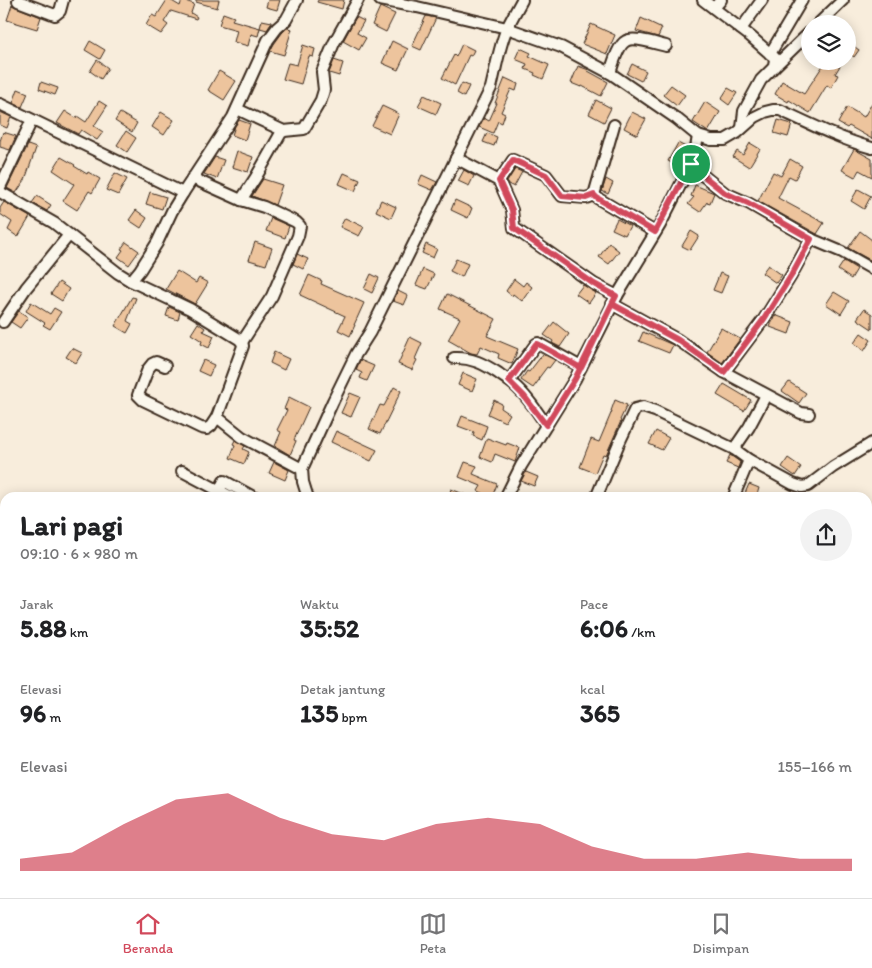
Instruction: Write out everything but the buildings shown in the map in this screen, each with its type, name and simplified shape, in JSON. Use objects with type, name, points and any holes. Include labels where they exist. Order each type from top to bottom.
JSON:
[{"type":"street","points":[[18,1],[55,15],[60,11],[63,0]]},
{"type":"street","points":[[131,281],[157,243],[182,193],[233,117],[268,40],[286,20],[296,0]]},
{"type":"street","points":[[237,109],[284,131],[304,129],[321,100],[324,90],[322,72],[334,43],[358,0]]},
{"type":"street","points":[[380,0],[507,28],[562,47],[610,73],[677,119],[698,136],[711,140],[725,140],[737,133],[755,117],[765,112],[780,110],[828,132],[872,148]]},
{"type":"street","points":[[306,492],[302,469],[356,354],[370,332],[491,88],[496,62],[507,28],[522,0]]},
{"type":"street","points":[[703,0],[717,4],[741,29],[775,58],[774,67]]},
{"type":"street","points":[[741,29],[762,0]]},
{"type":"street","points":[[770,54],[802,0]]},
{"type":"street","points":[[827,15],[842,0]]},
{"type":"street","points":[[610,73],[625,41],[631,39],[666,46]]},
{"type":"street","points":[[742,128],[744,110],[761,80],[801,41]]},
{"type":"street","points":[[0,104],[182,193]]},
{"type":"street","points":[[0,187],[32,120]]},
{"type":"street","points":[[594,195],[614,125]]},
{"type":"street","points":[[241,200],[284,131]]},
{"type":"street","points":[[508,492],[521,466],[575,379],[614,300],[655,232],[691,164],[698,136]]},
{"type":"street","points":[[456,158],[499,181],[512,210],[514,228],[614,300],[678,340],[724,372],[801,413],[809,414]]},
{"type":"street","points":[[499,181],[513,160],[546,175],[562,196],[586,198],[594,195]]},
{"type":"street","points":[[691,164],[725,193],[748,203],[811,239],[842,252],[872,269]]},
{"type":"street","points":[[165,366],[156,362],[152,364],[148,369],[138,395],[143,400],[201,428],[207,429],[217,418],[243,346],[242,342],[272,296],[300,230],[300,226],[296,222],[264,206],[241,200],[192,178]]},
{"type":"street","points":[[0,192],[54,223],[118,273],[190,309],[242,342]]},
{"type":"street","points":[[594,195],[655,232]]},
{"type":"street","points":[[3,322],[26,288],[69,235]]},
{"type":"street","points":[[724,372],[764,319],[811,239]]},
{"type":"street","points":[[509,381],[536,344],[581,368]]},
{"type":"street","points":[[454,358],[464,357],[474,360],[488,366],[509,381],[524,396],[546,425]]},
{"type":"street","points":[[734,449],[749,427],[766,395]]},
{"type":"street","points":[[599,492],[635,409],[642,407],[655,411],[734,449],[749,460],[802,487],[808,486],[833,467],[872,443]]},
{"type":"street","points":[[217,418],[242,437],[302,469]]},
{"type":"street","points":[[735,492],[749,460]]},
{"type":"street","points":[[182,471],[214,492]]},
{"type":"street","points":[[218,492],[224,481],[244,492]]},
{"type":"route","points":[[691,164],[655,232],[594,195],[586,198],[562,196],[546,175],[513,160],[499,181],[512,210],[514,228],[594,284],[616,296],[612,304],[581,368],[536,344],[509,381],[516,386],[546,425],[575,379],[581,368],[612,304],[665,332],[724,372],[764,319],[791,276],[811,239],[748,203],[725,193],[691,164]]}]
